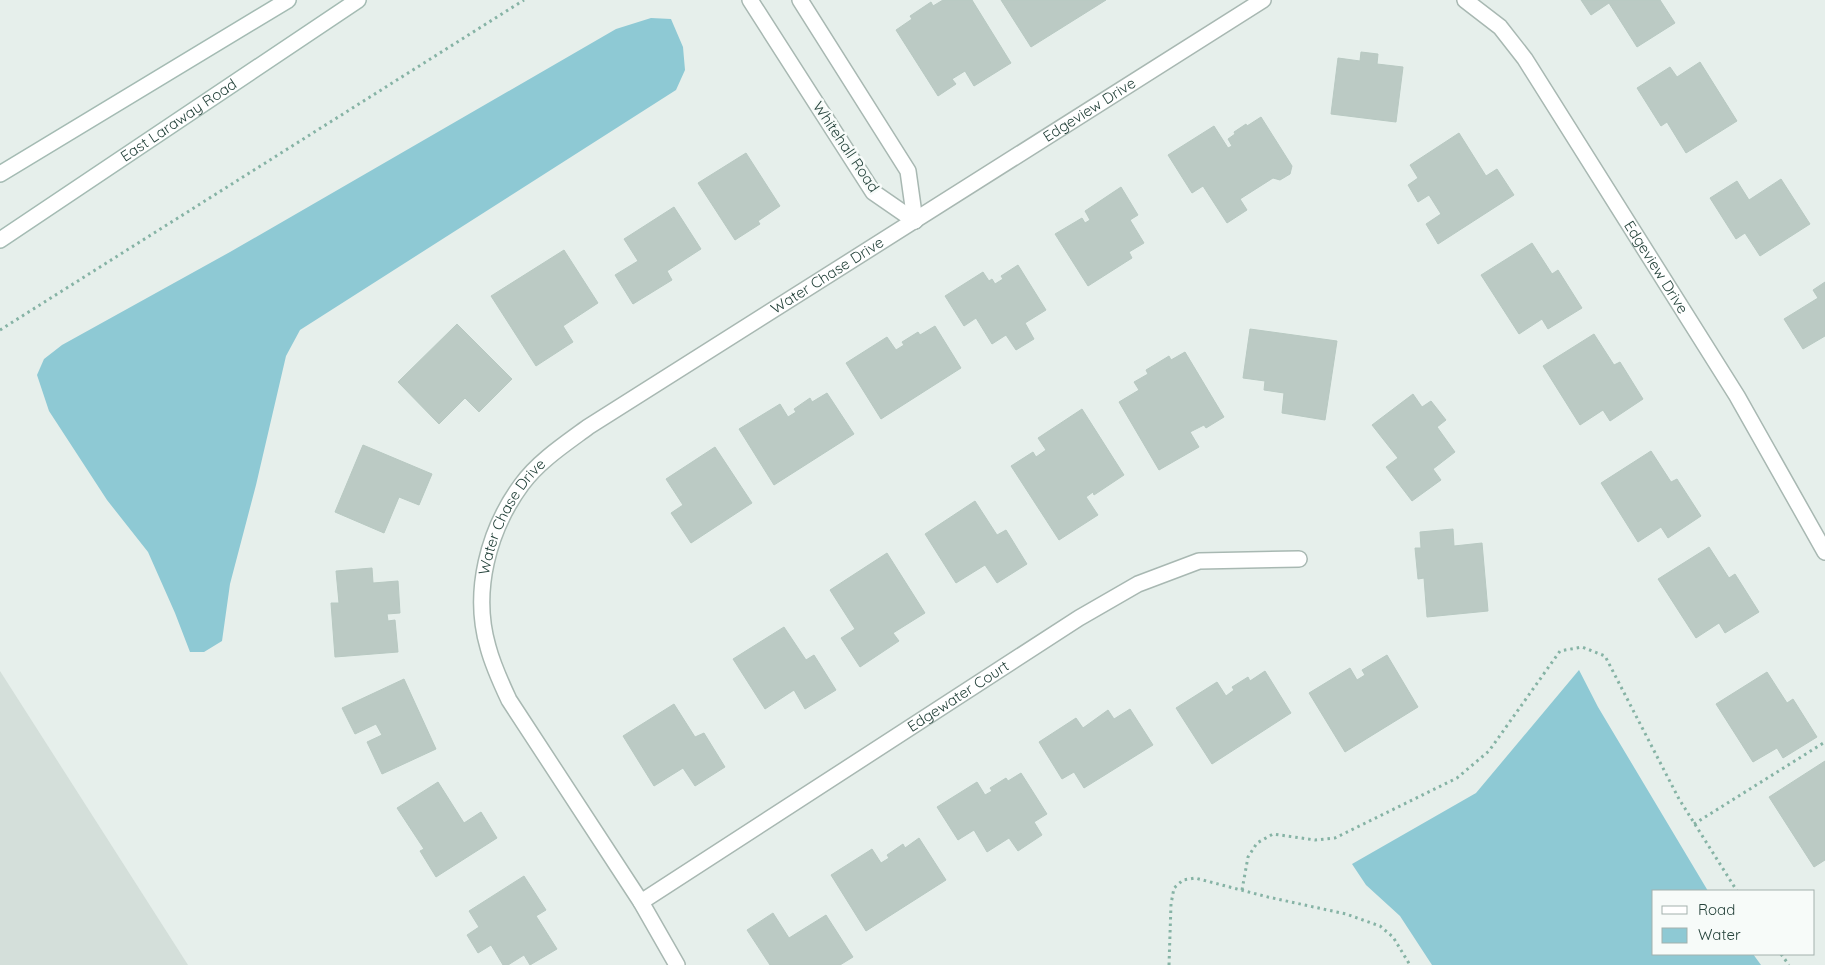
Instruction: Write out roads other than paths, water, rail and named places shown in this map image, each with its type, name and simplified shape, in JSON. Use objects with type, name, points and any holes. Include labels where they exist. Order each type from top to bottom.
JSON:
[{"type":"street","points":[[0,174],[288,0]]},
{"type":"street","name":"East Laraway Road","points":[[0,240],[358,0]]},
{"type":"street","name":"Whitehall Road","points":[[750,0],[873,192],[915,221]]},
{"type":"street","points":[[800,0],[908,172],[915,221]]},
{"type":"street","name":"Edgeview Drive","points":[[915,221],[1263,0]]},
{"type":"street","name":"Edgeview Drive","points":[[1465,0],[1500,27],[1525,59],[1737,396],[1825,552]]},
{"type":"street","name":"Water Chase Drive","points":[[677,965],[641,902],[514,708],[496,673],[487,646],[483,620],[482,592],[485,566],[494,537],[507,507],[523,483],[549,456],[570,440],[915,221]]},
{"type":"street","name":"Edgewater Court","points":[[641,902],[1079,618],[1138,584],[1199,561],[1299,559]]},
{"type":"water","points":[[651,18],[671,19],[683,47],[685,70],[676,90],[300,330],[286,356],[256,485],[230,584],[222,641],[204,652],[190,652],[148,552],[107,500],[49,411],[37,375],[44,359],[62,345],[230,252],[616,29]]},
{"type":"water","points":[[1579,670],[1598,707],[1707,890],[1652,890],[1652,955],[1754,955],[1761,965],[1432,965],[1400,916],[1366,885],[1352,864],[1476,793]]}]
